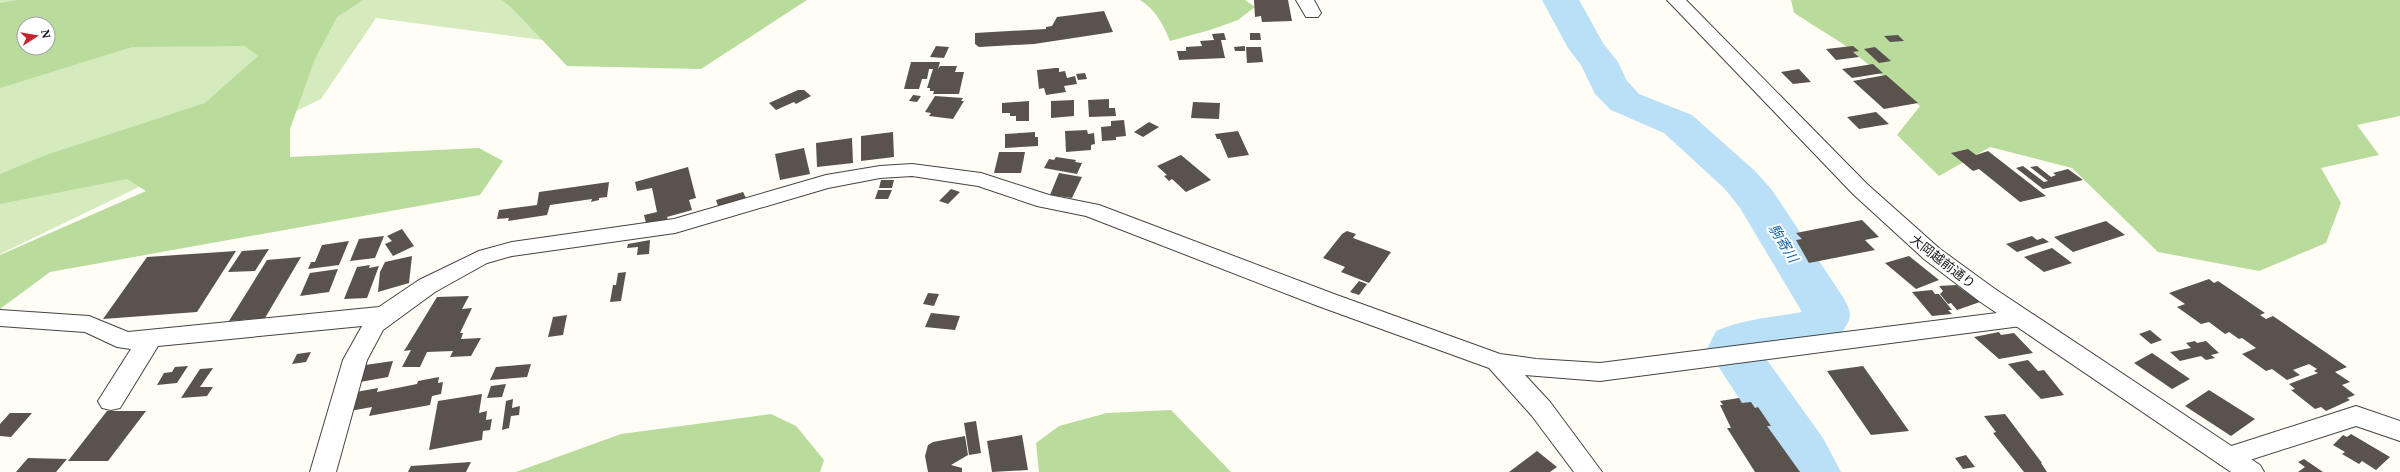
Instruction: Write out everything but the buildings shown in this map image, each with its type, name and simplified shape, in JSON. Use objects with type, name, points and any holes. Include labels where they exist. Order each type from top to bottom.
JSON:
[{"type":"street","name":"大岡越前通り","points":[[1676,0],[1884,212],[1957,274],[2251,472]]},
{"type":"street","points":[[323,472],[333,431],[355,360],[374,325],[385,315],[427,286],[479,258],[540,244],[675,226],[826,182],[880,172],[912,170],[981,180],[1045,201],[1091,210],[1326,300],[1498,362],[1536,368],[1600,372],[2021,318]]},
{"type":"street","points":[[0,318],[89,324],[124,341],[385,315]]},
{"type":"street","points":[[111,401],[150,339]]},
{"type":"street","points":[[1498,362],[1541,409],[1589,472]]},
{"type":"street","points":[[2228,456],[2356,416],[2400,431]]},
{"type":"green space","points":[[0,0],[763,0],[596,47],[376,18],[321,99],[0,254]]},
{"type":"green space","points":[[18,0],[363,0],[337,17],[314,61],[290,129],[290,157],[479,148],[503,161],[480,195],[50,272],[0,309],[0,255],[146,191],[127,179],[0,204],[0,174],[46,155],[205,103],[258,56],[245,46],[132,47],[0,88],[0,3]]},
{"type":"green space","points":[[501,0],[807,0],[701,69],[567,66],[511,7]]},
{"type":"green space","points":[[1140,0],[1245,0],[1255,7],[1238,20],[1210,30],[1170,41],[1165,29],[1155,13]]},
{"type":"green space","points":[[1791,0],[2400,0],[2400,116],[2357,125],[2379,155],[2321,168],[2341,203],[2326,243],[2259,271],[2158,252],[2072,168],[1990,147],[1939,176],[1897,135],[1920,106],[1843,44],[1794,13]]},
{"type":"green space","points":[[1171,410],[1231,472],[1039,472],[1036,443],[1059,426],[1107,413]]},
{"type":"green space","points":[[771,414],[796,426],[824,460],[820,472],[516,472],[621,434]]},
{"type":"waterway","name":"駒寄川","points":[[1560,0],[1566,8],[1587,48],[1599,62],[1609,86],[1625,102],[1678,124],[1740,180],[1757,200],[1826,309],[1827,317],[1823,324],[1818,327],[1742,339],[1733,343],[1732,349],[1804,453],[1814,472]]}]
